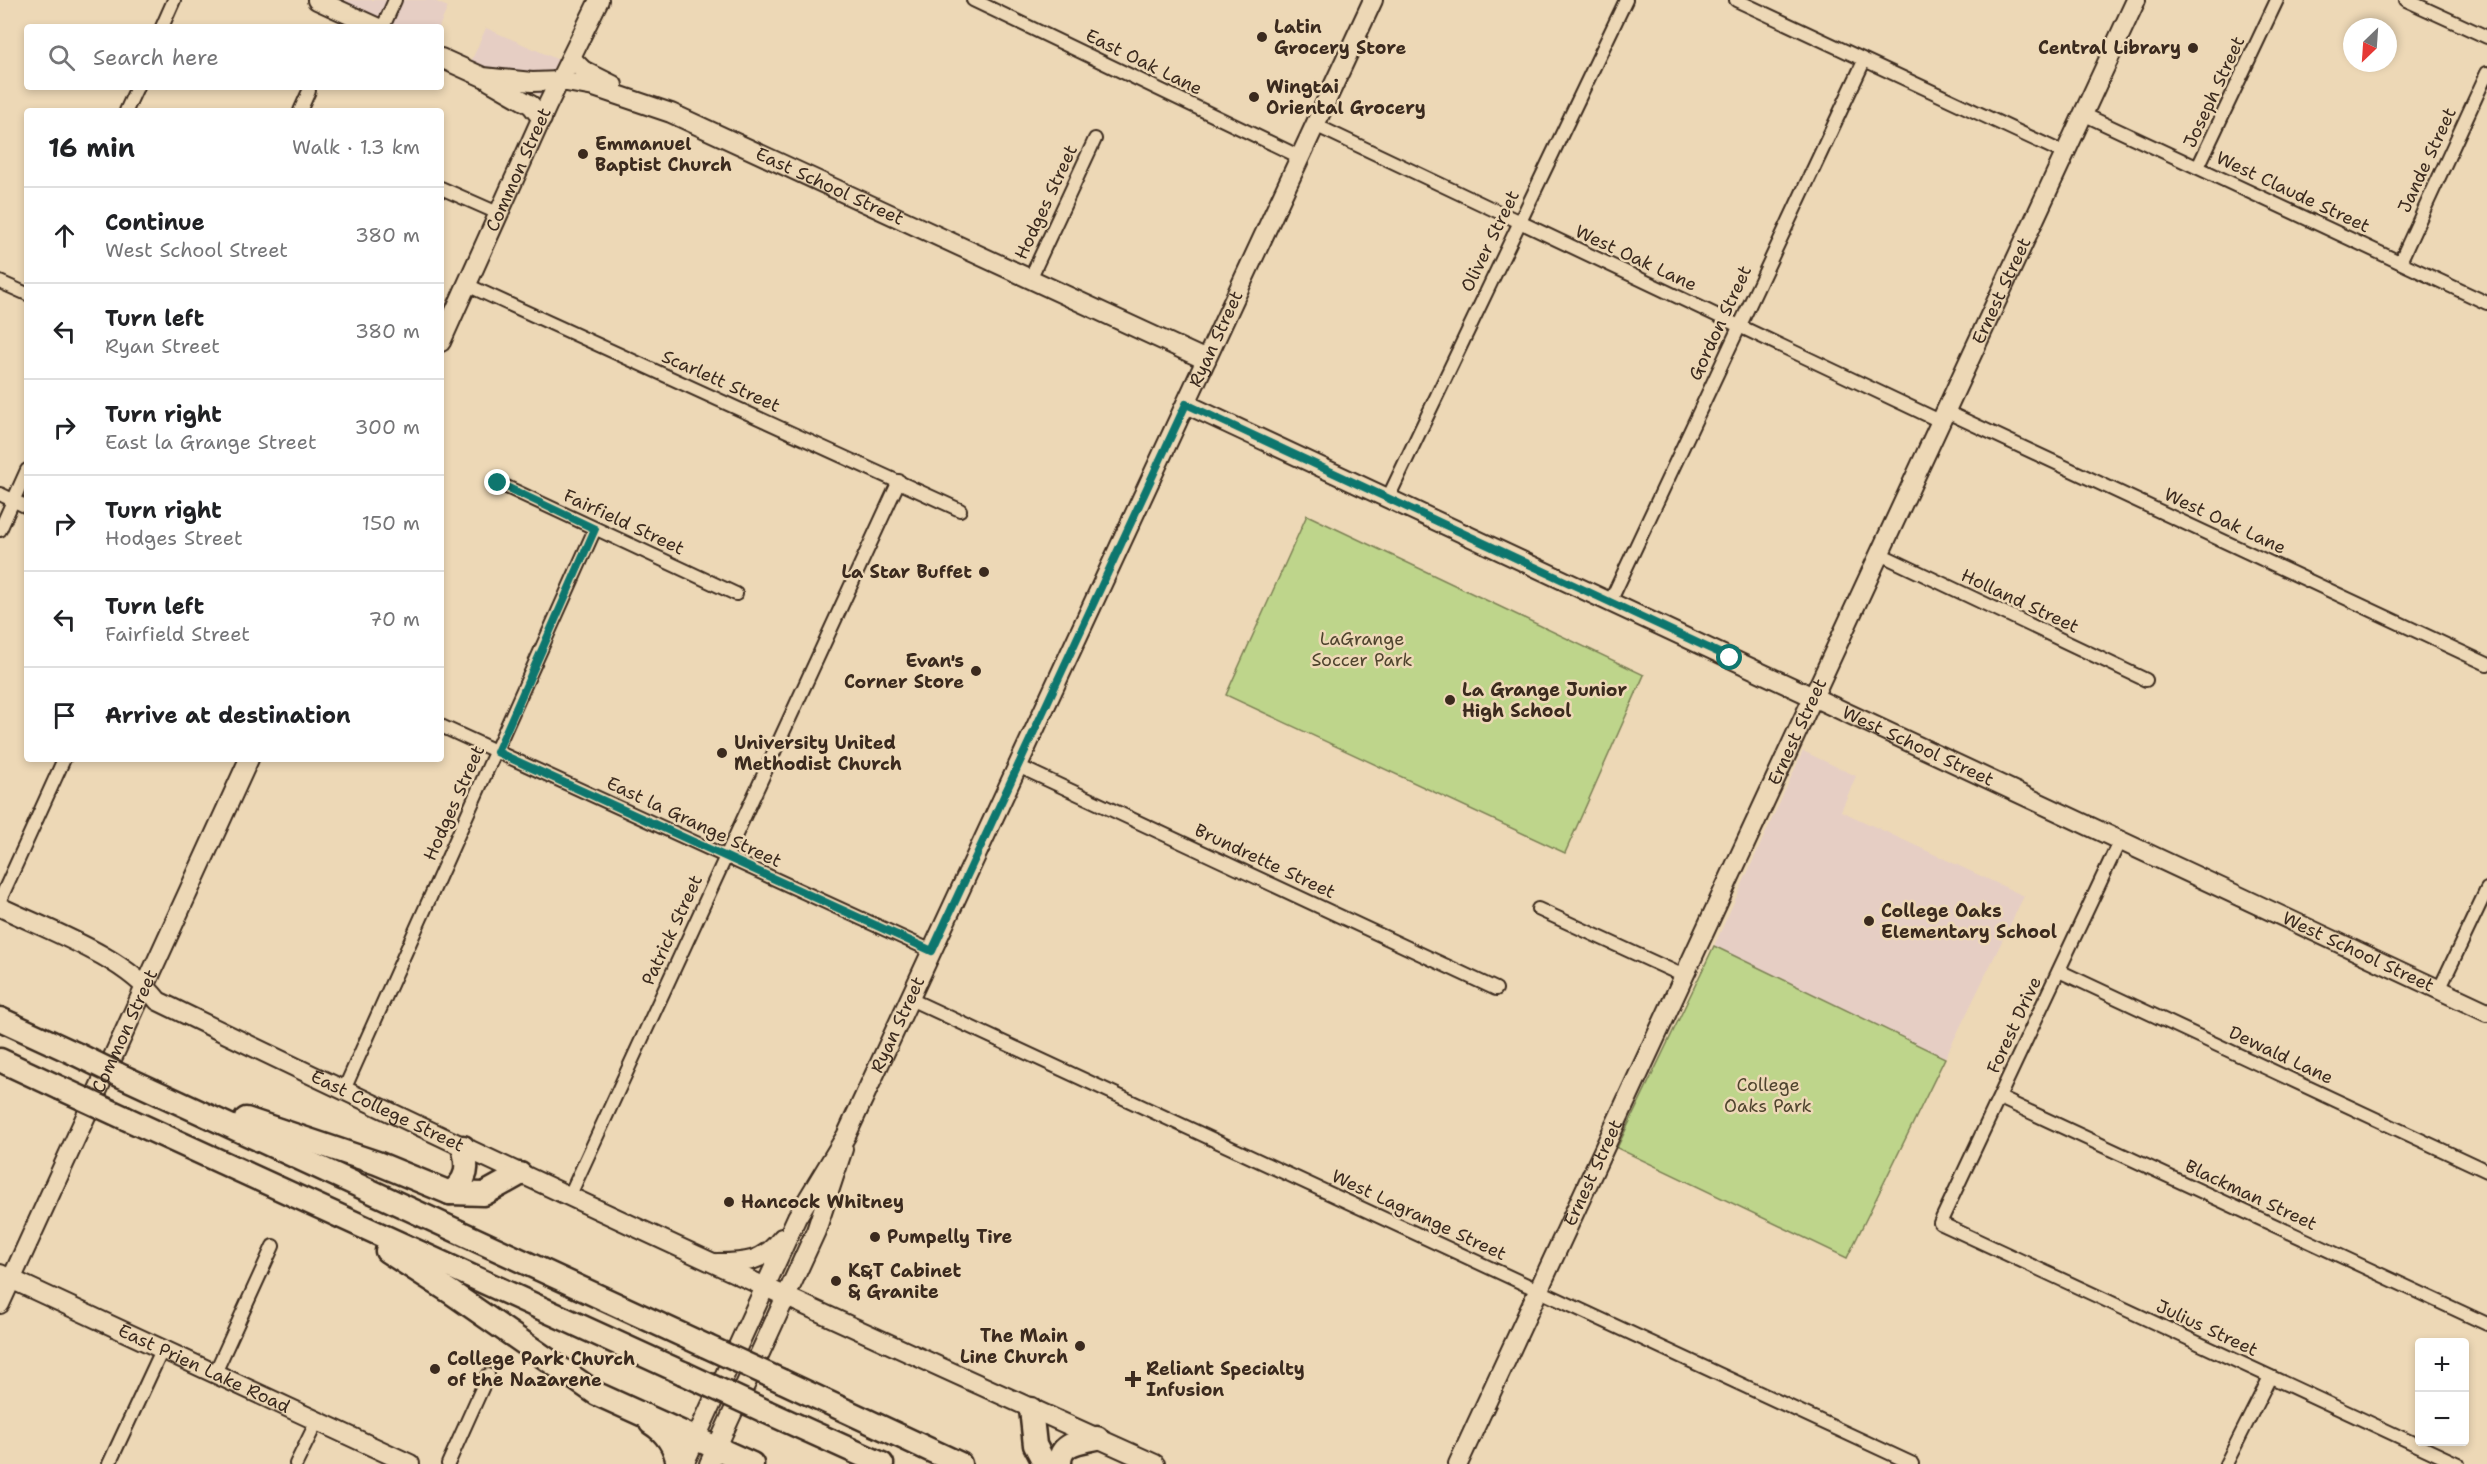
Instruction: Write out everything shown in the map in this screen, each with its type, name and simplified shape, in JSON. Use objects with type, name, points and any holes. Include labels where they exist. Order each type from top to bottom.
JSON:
[{"type":"highway","points":[[0,1019],[960,1464]]},
{"type":"highway","points":[[0,1060],[882,1464]]},
{"type":"highway","points":[[143,1086],[179,1093],[280,1131],[377,1163],[450,1193],[472,1196],[484,1194],[499,1188],[519,1174]]},
{"type":"highway","points":[[450,1193],[461,1185],[466,1173],[468,1162],[463,1147]]},
{"type":"highway","points":[[274,1185],[408,1263],[559,1370],[597,1394],[695,1437],[714,1455],[752,1464]]},
{"type":"highway","points":[[627,1408],[656,1426],[668,1438],[676,1450],[678,1464]]},
{"type":"highway","points":[[1030,1409],[1035,1444],[1045,1464]]},
{"type":"highway","points":[[1060,1464],[1061,1453],[1068,1445],[1097,1438]]},
{"type":"street","points":[[163,24],[174,0]]},
{"type":"street","points":[[317,0],[369,24]]},
{"type":"street","points":[[384,24],[395,0]]},
{"type":"street","name":"Common Street","points":[[444,335],[542,119],[599,0]]},
{"type":"street","name":"Ryan Street","points":[[684,1464],[797,1217],[846,1136],[1373,0]]},
{"type":"street","name":"Oliver Street","points":[[1388,498],[1626,0]]},
{"type":"street","points":[[1736,0],[2064,153]]},
{"type":"street","name":"Ernest Street","points":[[1458,1464],[2136,0]]},
{"type":"street","name":"Joseph Street","points":[[2198,167],[2277,0]]},
{"type":"street","points":[[2406,0],[2487,38]]},
{"type":"street","name":"East Oak Lane","points":[[979,1],[1300,157]]},
{"type":"street","name":"East School Street","points":[[444,59],[483,77],[532,82],[561,81],[594,87],[671,113],[1206,360]]},
{"type":"street","points":[[572,59],[583,70],[671,113]]},
{"type":"street","name":"Gordon Street","points":[[1610,602],[1864,61]]},
{"type":"street","name":"Jande Street","points":[[2400,262],[2487,73]]},
{"type":"street","points":[[483,77],[531,105],[542,119]]},
{"type":"street","points":[[127,108],[136,90]]},
{"type":"street","points":[[301,108],[309,91]]},
{"type":"street","name":"West Claude Street","points":[[2083,114],[2487,303]]},
{"type":"street","name":"West Oak Lane","points":[[1315,125],[1739,326],[2487,664]]},
{"type":"street","name":"Hodges Street","points":[[1030,279],[1095,139]]},
{"type":"street","points":[[444,189],[500,214]]},
{"type":"street","points":[[0,282],[24,293]]},
{"type":"street","name":"Scarlett Street","points":[[467,285],[960,510]]},
{"type":"street","name":"West School Street","points":[[1186,404],[2487,1012]]},
{"type":"street","points":[[0,530],[24,476]]},
{"type":"street","name":"Patrick Street","points":[[569,1197],[899,481]]},
{"type":"street","name":"Fairfield Street","points":[[498,483],[736,594]]},
{"type":"street","points":[[0,494],[24,506]]},
{"type":"street","name":"Hodges Street","points":[[343,1092],[595,529]]},
{"type":"street","name":"Holland Street","points":[[1880,554],[2146,680]]},
{"type":"street","name":"East la Grange Street","points":[[444,727],[932,951]]},
{"type":"street","points":[[0,900],[63,762]]},
{"type":"street","name":"Common Street","points":[[0,1304],[6,1277],[248,762]]},
{"type":"street","name":"Brundrette Street","points":[[1018,766],[1496,989]]},
{"type":"street","name":"Forest Drive","points":[[1940,1223],[2120,840]]},
{"type":"street","points":[[2439,990],[2487,889]]},
{"type":"street","name":"East College Street","points":[[0,907],[89,949],[145,984],[158,1001],[343,1092],[709,1263],[1155,1464]]},
{"type":"street","points":[[1538,909],[1684,976]]},
{"type":"street","name":"Dewald Lane","points":[[2059,971],[2487,1171]]},
{"type":"street","name":"West Lagrange Street","points":[[910,999],[1913,1464]]},
{"type":"street","name":"Blackman Street","points":[[2000,1098],[2487,1324]]},
{"type":"street","name":"Ryan Street","points":[[714,1455],[816,1231],[836,1177],[846,1136]]},
{"type":"street","points":[[709,1263],[749,1263],[762,1258],[773,1249],[797,1217]]},
{"type":"street","name":"Julius Street","points":[[1940,1223],[2458,1464]]},
{"type":"street","points":[[215,1373],[273,1246]]},
{"type":"street","name":"East Prien Lake Road","points":[[6,1277],[410,1464]]},
{"type":"street","points":[[109,1464],[163,1348]]},
{"type":"street","points":[[448,1464],[488,1375]]},
{"type":"street","points":[[2226,1464],[2270,1377]]},
{"type":"street","points":[[296,1464],[317,1421]]},
{"type":"shaded area","points":[[333,0],[432,0],[448,7],[440,24],[385,24]]},
{"type":"shaded area","points":[[486,28],[561,61],[544,97],[470,64]]},
{"type":"shaded area","name":"College Oaks Elementary School","points":[[1803,751],[1856,776],[1841,811],[2024,896],[1945,1058],[1714,946]]},
{"type":"green space","name":"LaGrange Soccer Park","points":[[1307,515],[1644,675],[1565,853],[1226,695]]},
{"type":"green space","name":"College Oaks Park","points":[[1714,946],[1945,1058],[1847,1258],[1617,1148]]},
{"type":"place","name":"Latin Grocery Store","points":[[1262,37]]},
{"type":"place","name":"Central Library","points":[[2193,48]]},
{"type":"place","name":"Wingtai Oriental Grocery","points":[[1254,97]]},
{"type":"place","name":"Emmanuel Baptist Church","points":[[583,154]]},
{"type":"place","name":"La Star Buffet","points":[[984,572]]},
{"type":"place","name":"Evan's Corner Store","points":[[976,671]]},
{"type":"place","name":"La Grange Junior High School","points":[[1450,700]]},
{"type":"place","name":"University United Methodist Church","points":[[722,753]]},
{"type":"place","name":"College Oaks Elementary School","points":[[1869,921]]},
{"type":"place","name":"Hancock Whitney","points":[[729,1202]]},
{"type":"place","name":"Pumpelly Tire","points":[[875,1237]]},
{"type":"place","name":"K&T Cabinet & Granite","points":[[836,1281]]},
{"type":"place","name":"The Main Line Church","points":[[1080,1346]]},
{"type":"place","name":"College Park Church of the Nazarene","points":[[435,1369]]},
{"type":"place","name":"Reliant Specialty Infusion","points":[[1133,1379]]},
{"type":"route","points":[[498,483],[595,529],[497,752],[932,951],[1186,404],[1730,658]]}]
